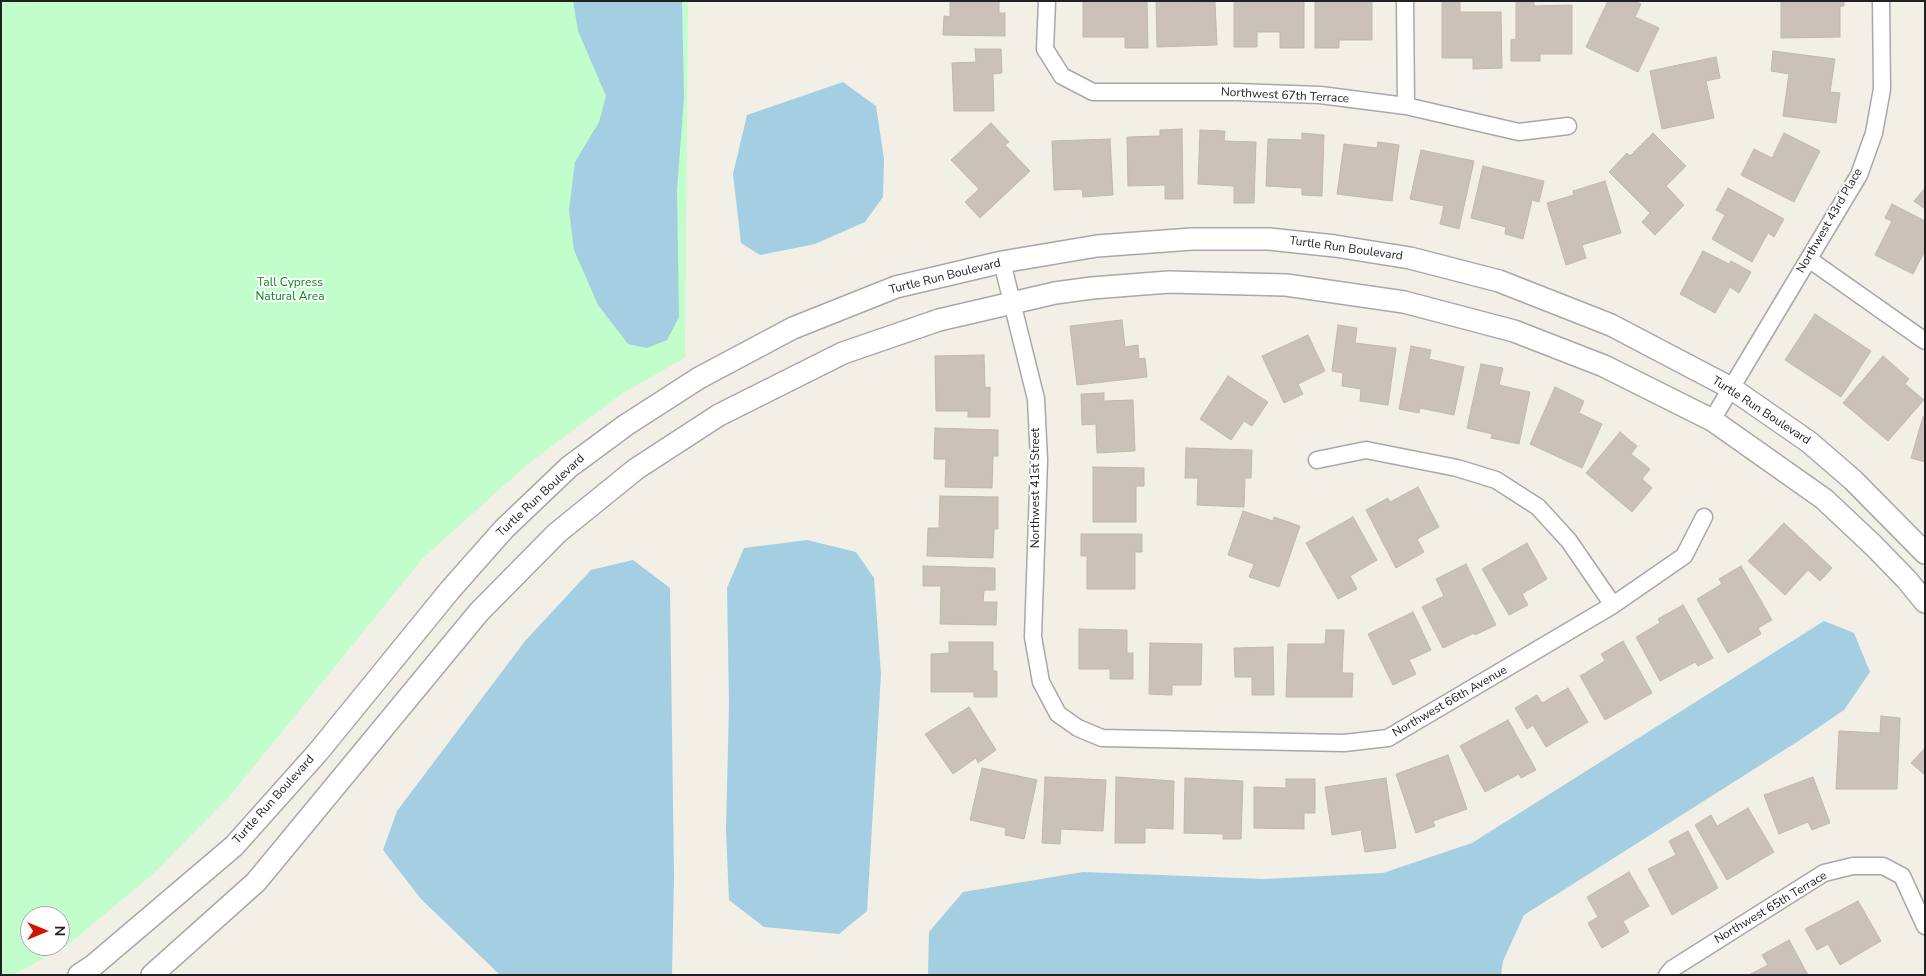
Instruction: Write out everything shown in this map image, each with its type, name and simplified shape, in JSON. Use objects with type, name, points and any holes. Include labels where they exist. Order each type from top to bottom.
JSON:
[{"type":"street","name":"Northwest 67th Terrace","points":[[1047,1],[1045,49],[1062,76],[1092,92],[1236,92],[1320,95],[1406,106],[1519,132],[1568,126]]},
{"type":"street","points":[[1405,1],[1406,106]]},
{"type":"street","name":"Northwest 43rd Place","points":[[1712,420],[1810,260],[1859,175],[1874,134],[1882,89],[1881,1]]},
{"type":"street","name":"Turtle Run Boulevard","points":[[78,975],[94,965],[234,846],[318,752],[450,590],[504,529],[569,467],[626,425],[699,378],[793,328],[896,287],[1002,262],[1097,246],[1192,239],[1269,240],[1335,246],[1410,258],[1499,281],[1611,325],[1731,388],[1816,448],[1853,480],[1925,553]]},
{"type":"street","points":[[1810,260],[1925,341]]},
{"type":"street","name":"Northwest 41st Street","points":[[1002,262],[1014,303],[1036,399],[1038,460],[1033,637],[1041,682],[1058,714]]},
{"type":"street","points":[[152,975],[256,882],[479,612],[557,533],[636,469],[719,415],[843,353],[939,320],[1014,303],[1092,288],[1169,282],[1286,285],[1404,302],[1514,332],[1604,366],[1712,420],[1824,499],[1887,560],[1925,602]]},
{"type":"street","points":[[1317,460],[1366,450],[1457,468],[1496,480],[1538,507],[1569,541],[1613,605]]},
{"type":"street","name":"Northwest 66th Avenue","points":[[1058,714],[1078,728],[1102,738],[1344,743],[1388,738],[1613,605],[1684,556],[1704,517]]},
{"type":"street","name":"Northwest 65th Terrace","points":[[1667,975],[1672,969],[1824,873],[1853,866],[1882,866],[1902,876],[1925,926]]},
{"type":"green space","name":"Tall Cypress Natural Area","points":[[1,1],[688,1],[685,358],[623,393],[529,463],[423,558],[229,797],[152,875],[70,943],[70,906],[20,906],[20,956],[48,956],[13,975],[1,975]]},
{"type":"water","points":[[573,1],[682,1],[684,97],[677,190],[679,317],[667,340],[647,348],[628,344],[598,305],[574,250],[569,210],[575,162],[599,122],[606,96],[578,31]]},
{"type":"water","points":[[843,82],[876,106],[884,159],[883,197],[865,222],[815,244],[760,255],[741,243],[733,174],[747,115]]},
{"type":"water","points":[[807,540],[856,552],[874,578],[881,674],[867,911],[839,934],[764,927],[729,900],[726,830],[729,704],[727,588],[744,548]]},
{"type":"water","points":[[633,560],[670,588],[674,877],[672,975],[500,975],[421,899],[383,850],[397,811],[525,641],[591,570]]},
{"type":"water","points":[[1824,621],[1854,633],[1870,672],[1844,710],[1800,740],[1524,915],[1503,961],[1501,975],[928,975],[929,932],[963,892],[1083,872],[1264,879],[1383,873],[1472,843]]},
{"type":"building","points":[[950,1],[999,1],[999,13],[1005,13],[1005,36],[943,35],[944,16],[950,17]]},
{"type":"building","points":[[1083,1],[1147,1],[1148,48],[1125,48],[1125,37],[1083,37]]},
{"type":"building","points":[[1156,1],[1215,2],[1217,45],[1157,47]]},
{"type":"building","points":[[1234,1],[1304,1],[1304,48],[1280,48],[1280,32],[1257,32],[1257,47],[1234,47]]},
{"type":"building","points":[[1315,1],[1372,1],[1372,40],[1339,40],[1339,48],[1315,48]]},
{"type":"building","points":[[1442,1],[1460,1],[1460,12],[1501,12],[1502,68],[1473,69],[1473,58],[1442,58]]},
{"type":"building","points":[[1516,1],[1534,1],[1534,6],[1572,5],[1572,54],[1540,54],[1540,61],[1511,61],[1511,40],[1516,39]]},
{"type":"building","points":[[1608,1],[1635,1],[1641,4],[1635,17],[1659,28],[1638,72],[1586,47]]},
{"type":"building","points":[[1781,1],[1844,1],[1844,6],[1840,6],[1840,37],[1781,38]]},
{"type":"building","points":[[975,49],[1001,49],[1002,73],[993,74],[994,111],[954,111],[952,63],[976,62]]},
{"type":"building","points":[[1773,51],[1835,59],[1830,92],[1840,93],[1836,123],[1783,116],[1789,74],[1771,71]]},
{"type":"building","points":[[1716,57],[1720,78],[1706,81],[1714,118],[1662,129],[1650,71]]},
{"type":"building","points":[[991,123],[1009,142],[1005,145],[1030,171],[980,218],[965,202],[979,189],[951,160]]},
{"type":"building","points":[[1182,129],[1183,199],[1165,199],[1165,185],[1128,186],[1127,137],[1160,136],[1160,130]]},
{"type":"building","points":[[1200,130],[1225,131],[1224,141],[1256,142],[1254,203],[1234,203],[1234,186],[1198,184]]},
{"type":"building","points":[[1302,133],[1324,135],[1322,196],[1302,195],[1302,188],[1266,186],[1268,139],[1302,140]]},
{"type":"building","points":[[1653,133],[1686,166],[1666,186],[1684,205],[1655,235],[1642,222],[1650,213],[1609,172],[1627,153],[1630,156]]},
{"type":"building","points":[[1784,133],[1820,151],[1794,202],[1741,175],[1754,149],[1772,158]]},
{"type":"building","points":[[1110,139],[1113,195],[1083,197],[1082,189],[1054,190],[1052,141]]},
{"type":"building","points":[[1378,142],[1399,145],[1392,201],[1337,194],[1344,144],[1377,148]]},
{"type":"building","points":[[1421,150],[1474,161],[1459,229],[1440,224],[1444,206],[1410,199]]},
{"type":"building","points":[[1483,166],[1544,181],[1539,202],[1532,200],[1523,239],[1505,234],[1506,227],[1471,218]]},
{"type":"building","points":[[1605,181],[1621,233],[1582,245],[1586,258],[1566,265],[1547,203],[1574,195],[1573,191]]},
{"type":"building","points":[[1728,188],[1784,219],[1774,237],[1768,233],[1752,262],[1712,239],[1725,215],[1716,210]]},
{"type":"building","points":[[1925,188],[1925,209],[1914,201]]},
{"type":"building","points":[[1892,204],[1925,221],[1925,251],[1913,274],[1875,255],[1892,221],[1885,218]]},
{"type":"building","points":[[1703,251],[1729,264],[1731,261],[1751,272],[1739,293],[1730,287],[1715,313],[1680,294]]},
{"type":"building","points":[[1815,314],[1871,351],[1841,397],[1785,360]]},
{"type":"building","points":[[1122,320],[1125,347],[1138,345],[1139,359],[1145,358],[1147,377],[1077,385],[1070,326]]},
{"type":"building","points":[[1338,325],[1357,328],[1355,343],[1396,348],[1388,405],[1360,401],[1361,389],[1342,386],[1343,373],[1332,371]]},
{"type":"building","points":[[1308,335],[1325,371],[1298,384],[1303,394],[1284,403],[1262,356]]},
{"type":"building","points":[[1411,346],[1431,350],[1429,359],[1464,367],[1454,415],[1420,408],[1419,413],[1399,409]]},
{"type":"building","points":[[984,355],[985,388],[990,387],[990,417],[968,417],[968,411],[936,411],[935,356]]},
{"type":"building","points":[[1883,356],[1909,379],[1905,384],[1924,400],[1888,441],[1843,403]]},
{"type":"building","points":[[1481,364],[1503,368],[1499,385],[1530,392],[1519,444],[1491,438],[1492,434],[1467,428]]},
{"type":"building","points":[[1228,376],[1268,402],[1252,426],[1244,421],[1231,440],[1200,419]]},
{"type":"building","points":[[1555,387],[1584,401],[1579,413],[1602,424],[1582,468],[1530,444]]},
{"type":"building","points":[[1104,393],[1104,401],[1133,400],[1135,451],[1097,453],[1096,424],[1082,425],[1081,394]]},
{"type":"building","points":[[1923,417],[1925,417],[1925,462],[1911,458]]},
{"type":"building","points":[[935,428],[998,430],[998,456],[993,456],[992,488],[945,487],[946,459],[934,459]]},
{"type":"building","points":[[1620,432],[1637,446],[1631,454],[1650,469],[1642,479],[1652,488],[1632,512],[1586,473]]},
{"type":"building","points":[[1186,448],[1252,450],[1251,478],[1245,478],[1244,507],[1197,505],[1198,478],[1185,478]]},
{"type":"building","points":[[1093,467],[1144,468],[1144,486],[1136,486],[1136,522],[1093,522]]},
{"type":"building","points":[[1418,487],[1439,527],[1417,539],[1424,552],[1396,568],[1366,510],[1388,498],[1390,502]]},
{"type":"building","points":[[940,496],[998,497],[998,529],[994,529],[993,558],[927,556],[928,528],[939,528]]},
{"type":"building","points":[[1243,511],[1273,521],[1274,517],[1300,526],[1279,587],[1249,577],[1254,564],[1228,555]]},
{"type":"building","points":[[1353,517],[1377,560],[1350,576],[1357,589],[1338,599],[1306,543]]},
{"type":"building","points":[[1784,523],[1832,568],[1820,581],[1808,570],[1785,595],[1748,561]]},
{"type":"building","points":[[1081,534],[1142,534],[1142,552],[1135,552],[1135,589],[1087,589],[1087,556],[1081,556]]},
{"type":"building","points":[[1527,543],[1547,579],[1522,594],[1528,605],[1509,615],[1482,569]]},
{"type":"building","points":[[1466,564],[1496,625],[1443,648],[1422,607],[1444,596],[1436,579]]},
{"type":"building","points":[[923,566],[995,568],[995,590],[984,590],[983,602],[997,602],[996,625],[940,624],[941,586],[923,586]]},
{"type":"building","points":[[1741,566],[1772,620],[1758,628],[1761,634],[1728,653],[1697,599],[1722,584],[1719,579]]},
{"type":"building","points":[[1683,605],[1713,658],[1698,666],[1695,662],[1660,681],[1636,637],[1660,623],[1658,619]]},
{"type":"building","points":[[1413,612],[1431,650],[1409,660],[1416,674],[1393,685],[1368,634]]},
{"type":"building","points":[[1079,629],[1127,630],[1127,653],[1133,653],[1133,679],[1110,679],[1110,669],[1079,669]]},
{"type":"building","points":[[1326,630],[1344,630],[1342,673],[1353,673],[1352,697],[1286,697],[1288,644],[1325,644]]},
{"type":"building","points":[[1623,641],[1652,693],[1605,720],[1580,676],[1605,661],[1601,654]]},
{"type":"building","points":[[949,642],[993,642],[993,671],[997,671],[997,697],[974,697],[974,692],[931,692],[931,654],[949,653]]},
{"type":"building","points":[[1150,643],[1202,644],[1201,685],[1172,685],[1172,695],[1149,694]]},
{"type":"building","points":[[1273,647],[1274,695],[1252,695],[1252,677],[1235,677],[1234,648]]},
{"type":"building","points":[[1568,688],[1588,722],[1546,747],[1533,725],[1527,729],[1515,708],[1537,695],[1542,703]]},
{"type":"building","points":[[969,707],[996,750],[978,763],[976,758],[953,774],[925,734]]},
{"type":"building","points":[[1881,716],[1900,718],[1897,789],[1836,789],[1839,731],[1880,733]]},
{"type":"building","points":[[1508,720],[1536,770],[1521,778],[1519,774],[1485,792],[1460,746]]},
{"type":"building","points":[[1925,748],[1925,775],[1911,763]]},
{"type":"building","points":[[1448,755],[1467,809],[1433,821],[1435,826],[1416,833],[1396,774]]},
{"type":"building","points":[[982,768],[1037,780],[1024,839],[1005,835],[1006,828],[970,820]]},
{"type":"building","points":[[1045,777],[1106,780],[1103,831],[1061,829],[1060,844],[1042,843]]},
{"type":"building","points":[[1116,777],[1174,781],[1173,829],[1145,828],[1145,843],[1115,843]]},
{"type":"building","points":[[1813,777],[1830,823],[1812,830],[1808,822],[1779,834],[1764,795]]},
{"type":"building","points":[[1185,778],[1243,781],[1241,839],[1223,839],[1223,834],[1184,833]]},
{"type":"building","points":[[1386,778],[1396,848],[1365,852],[1361,830],[1332,835],[1325,787]]},
{"type":"building","points":[[1286,779],[1315,779],[1315,813],[1304,813],[1304,829],[1254,828],[1254,787],[1286,788]]},
{"type":"building","points":[[1748,808],[1774,852],[1727,880],[1695,825],[1711,815],[1717,826]]},
{"type":"building","points":[[1688,831],[1718,888],[1672,915],[1648,869],[1676,855],[1669,841]]},
{"type":"building","points":[[1629,872],[1649,906],[1623,921],[1629,932],[1602,948],[1588,923],[1598,917],[1587,897]]},
{"type":"building","points":[[1858,901],[1881,941],[1840,965],[1828,944],[1817,950],[1805,929]]},
{"type":"building","points":[[1789,940],[1808,975],[1749,975],[1768,965],[1762,955]]}]
